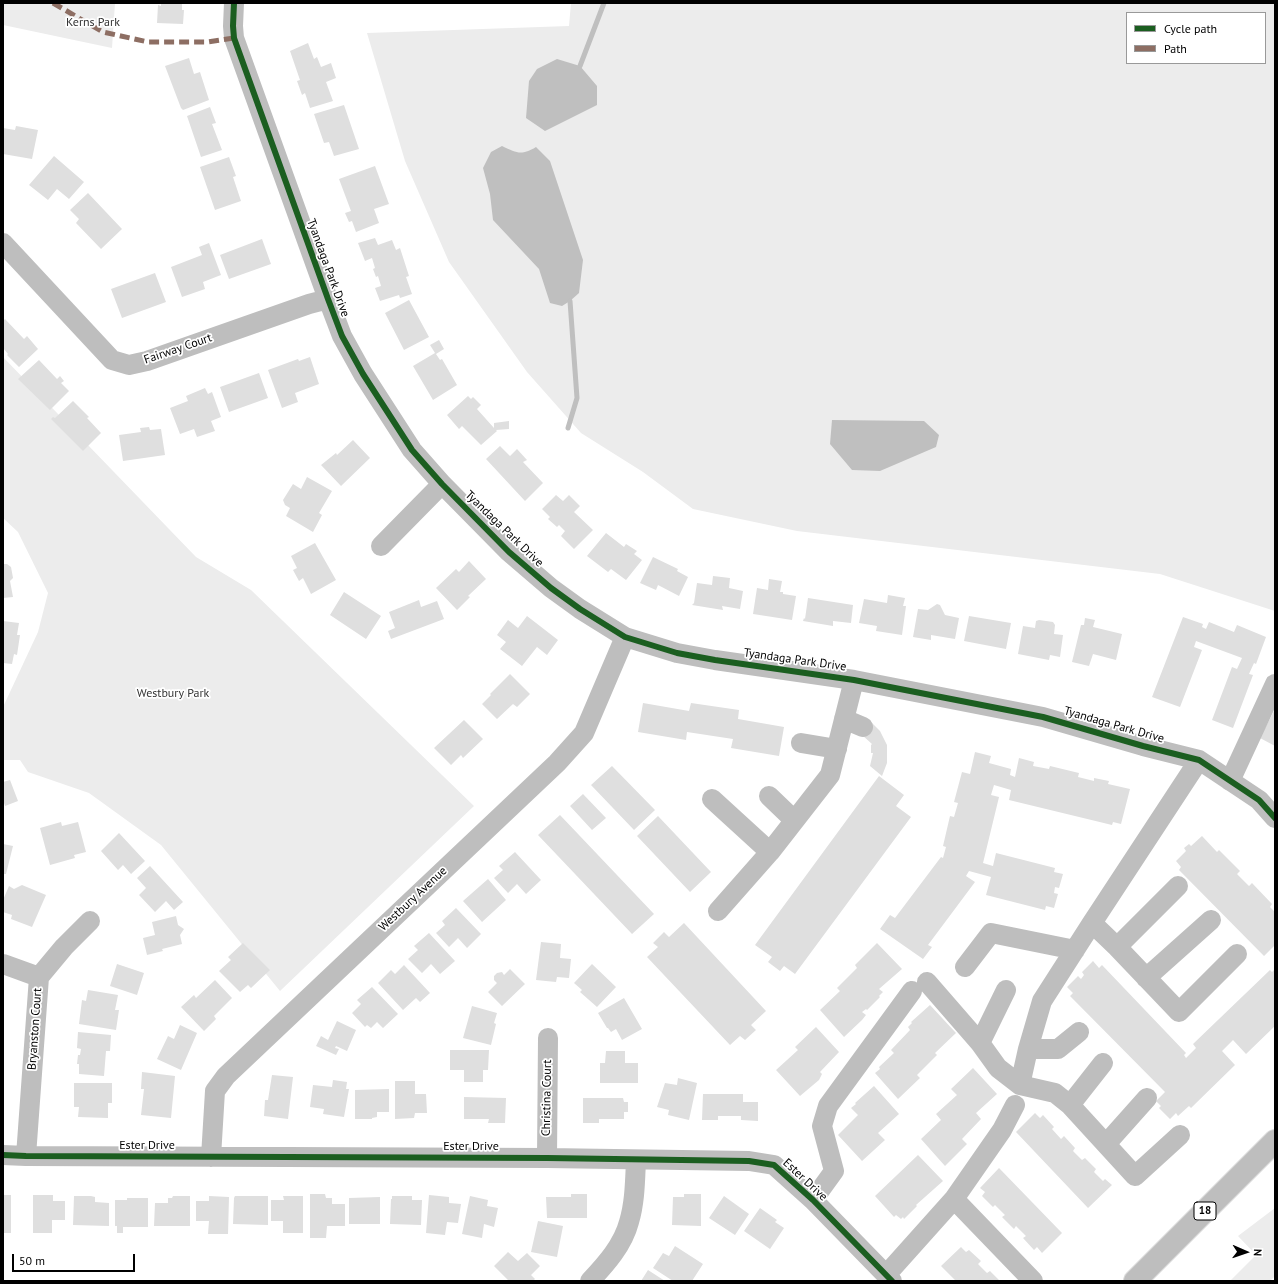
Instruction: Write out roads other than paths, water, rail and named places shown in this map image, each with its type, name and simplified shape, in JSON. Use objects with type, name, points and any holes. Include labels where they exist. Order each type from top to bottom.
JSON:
[{"type":"main road","name":"18","points":[[1135,1281],[1275,1141]]},
{"type":"street","name":"Tyandaga Park Drive","points":[[234,3],[232,26],[234,38],[342,336],[363,374],[412,450],[442,484],[509,552],[551,588],[591,616],[625,637],[677,653],[707,659],[854,680],[1043,717],[1143,746],[1199,760],[1259,800],[1275,818]]},
{"type":"street","name":"Fairway Court","points":[[3,243],[112,360],[129,365],[147,361],[309,304],[328,299]]},
{"type":"street","points":[[381,546],[442,484]]},
{"type":"street","name":"Westbury Avenue","points":[[211,1157],[215,1091],[226,1076],[557,763],[584,733],[625,637]]},
{"type":"street","points":[[718,912],[770,852],[830,775],[854,680]]},
{"type":"street","points":[[1230,781],[1275,684]]},
{"type":"street","points":[[844,719],[863,727]]},
{"type":"street","points":[[801,743],[837,749]]},
{"type":"street","points":[[1020,1085],[1028,1049],[1042,1001],[1199,760]]},
{"type":"street","points":[[769,796],[794,820]]},
{"type":"street","points":[[712,799],[770,852]]},
{"type":"street","points":[[1118,947],[1178,886]]},
{"type":"street","points":[[1146,978],[1211,920]]},
{"type":"street","name":"Bryanston Court","points":[[26,1156],[39,977],[64,947],[90,921]]},
{"type":"street","points":[[1092,923],[1118,947],[1179,1012],[1237,954]]},
{"type":"street","points":[[965,967],[991,933],[1075,950]]},
{"type":"street","points":[[3,964],[39,977]]},
{"type":"street","name":"Ester Drive","points":[[813,1200],[834,1171],[822,1126],[828,1106],[920,986],[980,1043]]},
{"type":"street","points":[[1006,990],[980,1043],[998,1068],[1020,1085],[1063,1099],[1135,1176],[1180,1135]]},
{"type":"street","points":[[1028,1049],[1058,1049],[1078,1032]]},
{"type":"street","name":"Christina Court","points":[[547,1158],[548,1038]]},
{"type":"street","points":[[1063,1099],[1103,1063]]},
{"type":"street","points":[[1106,1144],[1147,1098]]},
{"type":"street","name":"Ester Drive","points":[[3,1154],[26,1156],[547,1158],[749,1161],[774,1165],[813,1200],[889,1278],[954,1199],[1002,1130],[1015,1105]]},
{"type":"street","points":[[590,1281],[606,1264],[618,1248],[629,1223],[634,1193],[636,1160]]},
{"type":"street","points":[[954,1199],[1033,1281]]},
{"type":"waterway","points":[[580,66],[604,3]]},
{"type":"waterway","points":[[568,428],[577,398],[570,301]]},
{"type":"park label","name":"Kerns Park","points":[[93,23]]},
{"type":"park label","name":"Westbury Park","points":[[173,694]]}]
